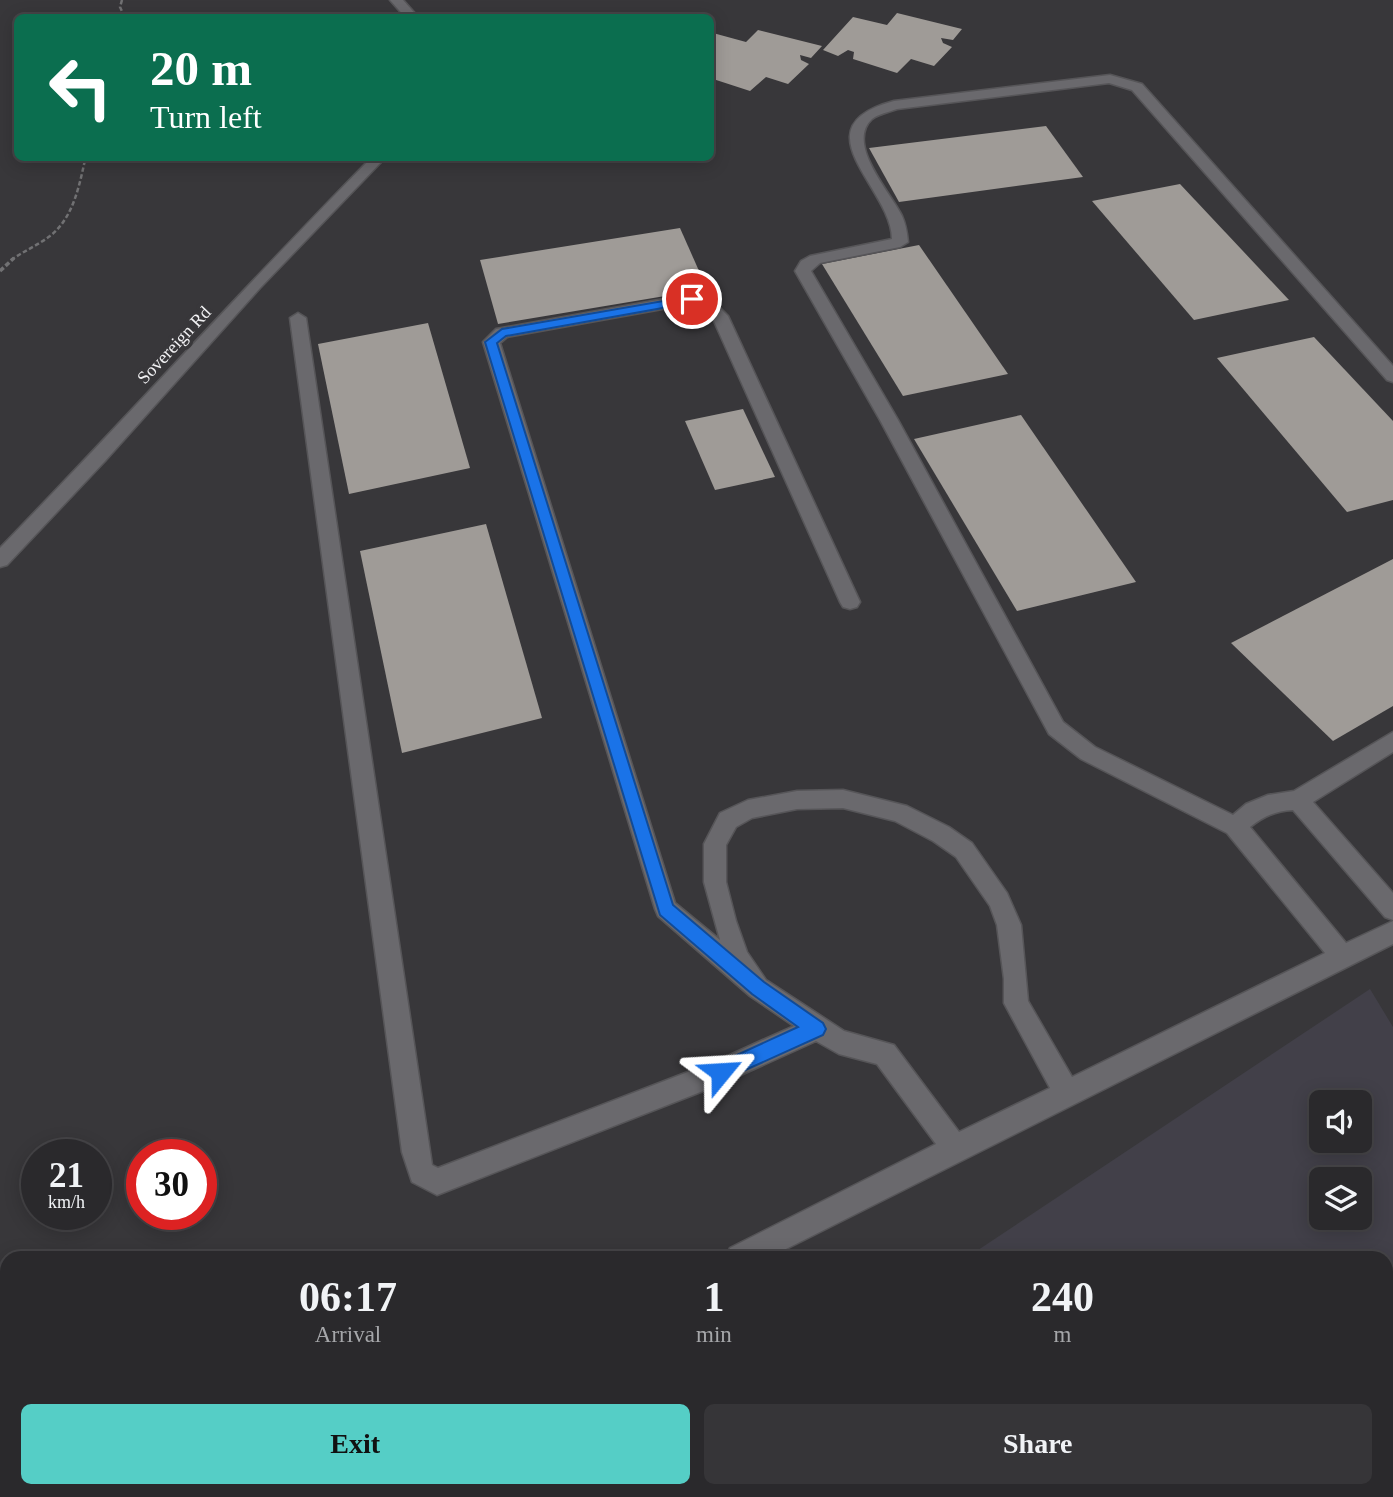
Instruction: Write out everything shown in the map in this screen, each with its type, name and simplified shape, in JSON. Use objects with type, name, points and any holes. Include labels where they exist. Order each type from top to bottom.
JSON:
[{"type":"street","points":[[396,0],[409,14]]},
{"type":"street","points":[[1343,957],[1235,826],[1088,753],[1056,727],[895,432],[803,271],[806,264],[815,259],[900,242],[900,227],[863,163],[855,143],[856,132],[866,117],[894,105],[1110,79],[1137,87],[1393,376]]},
{"type":"street","name":"Sovereign Rd","points":[[0,560],[374,161]]},
{"type":"street","points":[[850,602],[720,316],[708,306],[692,299],[502,333],[491,342],[666,909],[758,988],[816,1029],[839,1042],[885,1054],[955,1148]]},
{"type":"street","points":[[299,318],[415,1152],[421,1173],[437,1182],[721,1072],[760,1052],[816,1029]]},
{"type":"street","points":[[1235,826],[1254,811],[1276,802],[1298,800],[1393,741]]},
{"type":"street","points":[[758,988],[738,958],[724,921],[715,882],[715,844],[729,820],[747,809],[797,800],[843,799],[899,813],[941,834],[964,850],[999,900],[1009,925],[1016,979],[1016,1003],[1067,1093]]},
{"type":"street","points":[[1298,800],[1393,910]]},
{"type":"street","points":[[754,1251],[955,1148],[1393,932]]},
{"type":"path","points":[[0,271],[29,248],[56,232],[73,204],[85,161]]},
{"type":"shaded area","points":[[1370,989],[1393,1027],[1393,1251],[977,1251]]},
{"type":"building","points":[[897,13],[962,29],[953,40],[941,38],[943,43],[952,47],[934,66],[911,59],[897,73],[853,59],[854,52],[848,50],[838,56],[823,50],[853,17],[887,25]]},
{"type":"building","points":[[758,30],[822,46],[811,58],[800,55],[801,60],[809,64],[788,84],[766,77],[750,91],[714,79],[714,33],[746,42]]},
{"type":"building","points":[[1046,126],[1083,177],[899,202],[869,148]]},
{"type":"building","points":[[1180,184],[1289,300],[1194,320],[1092,201]]},
{"type":"building","points":[[680,228],[707,289],[498,324],[480,260]]},
{"type":"building","points":[[919,245],[1008,374],[903,396],[822,264]]},
{"type":"building","points":[[428,323],[470,468],[349,494],[318,344]]},
{"type":"building","points":[[1314,337],[1393,421],[1393,500],[1347,512],[1217,358]]},
{"type":"building","points":[[743,409],[775,477],[715,490],[685,421]]},
{"type":"building","points":[[1021,415],[1136,582],[1017,611],[914,439]]},
{"type":"building","points":[[486,524],[542,718],[402,753],[360,551]]},
{"type":"building","points":[[1393,559],[1393,706],[1333,741],[1231,643]]},
{"type":"route","points":[[692,299],[502,333],[491,342],[666,909],[758,988],[816,1029],[760,1052],[721,1072]]}]
